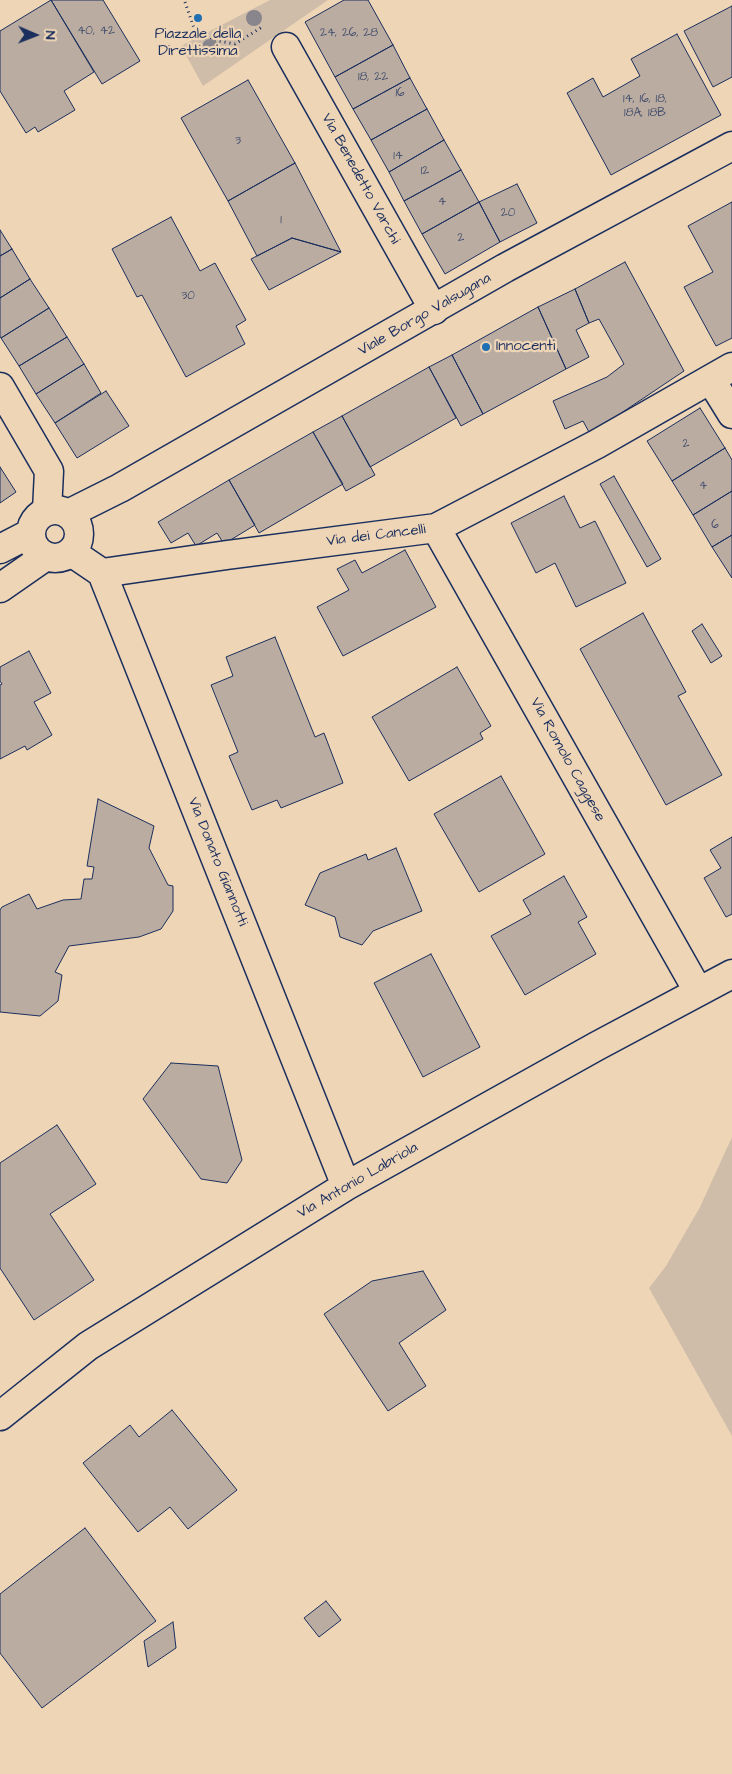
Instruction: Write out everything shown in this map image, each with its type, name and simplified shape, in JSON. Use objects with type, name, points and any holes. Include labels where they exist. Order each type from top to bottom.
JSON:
[{"type":"street","name":"Via Benedetto Varchi","points":[[286,47],[434,310]]},
{"type":"street","name":"Viale Borgo Valsugana","points":[[0,588],[62,532],[120,488],[505,268],[732,146]]},
{"type":"street","points":[[722,374],[732,414]]},
{"type":"street","name":"Via dei Cancelli","points":[[102,573],[436,528],[597,444],[722,374]]},
{"type":"street","points":[[0,387],[49,471],[62,532],[102,573]]},
{"type":"street","name":"Viale Borgo Valsugana","points":[[0,549],[31,533],[35,520],[62,532]]},
{"type":"street","name":"Via Romolo Caggese","points":[[436,528],[698,991]]},
{"type":"street","name":"Via Donato Giannotti","points":[[102,573],[346,1186]]},
{"type":"street","name":"Via Antonio Labriola","points":[[0,1416],[88,1346],[346,1186],[732,974]]},
{"type":"path","points":[[185,2],[197,37],[235,44],[266,24],[276,21],[282,30],[286,47]]},
{"type":"shaded area","points":[[270,0],[328,0],[203,86],[181,46]]},
{"type":"shaded area","points":[[732,1137],[732,1436],[649,1288],[666,1266],[700,1207]]},
{"type":"building","points":[[51,0],[103,0],[140,61],[102,84]]},
{"type":"building","points":[[51,0],[94,72],[64,91],[75,110],[38,132],[35,127],[26,133],[0,91],[0,31]]},
{"type":"building","points":[[344,0],[368,0],[393,45],[335,77],[305,22]]},
{"type":"building","points":[[732,6],[732,77],[713,87],[684,31]]},
{"type":"building","points":[[677,34],[721,115],[611,175],[567,93],[593,78],[603,97],[640,76],[631,59]]},
{"type":"building","points":[[393,45],[410,78],[353,109],[335,77]]},
{"type":"building","points":[[410,78],[427,109],[371,140],[353,109]]},
{"type":"building","points":[[248,80],[295,163],[228,201],[181,118]]},
{"type":"building","points":[[427,109],[444,140],[389,172],[371,140]]},
{"type":"building","points":[[444,140],[461,170],[404,201],[389,172]]},
{"type":"building","points":[[295,163],[341,252],[292,238],[257,256],[228,201]]},
{"type":"building","points":[[461,170],[479,202],[422,234],[404,201]]},
{"type":"building","points":[[517,184],[537,223],[500,242],[479,202]]},
{"type":"building","points":[[479,202],[500,242],[445,274],[422,234]]},
{"type":"building","points":[[732,202],[732,338],[716,346],[684,287],[713,272],[688,226]]},
{"type":"building","points":[[171,217],[200,271],[215,263],[246,320],[236,326],[245,344],[186,377],[142,295],[137,297],[112,249]]},
{"type":"building","points":[[0,230],[12,249],[0,256]]},
{"type":"building","points":[[292,238],[341,252],[269,290],[251,259]]},
{"type":"building","points":[[12,249],[30,279],[0,298],[0,256]]},
{"type":"building","points":[[625,262],[684,371],[590,434],[583,421],[565,429],[553,401],[607,377],[624,364],[599,319],[589,323],[575,289]]},
{"type":"building","points":[[30,279],[49,308],[1,338],[0,298]]},
{"type":"building","points":[[575,289],[589,323],[576,330],[589,357],[566,369],[538,307]]},
{"type":"building","points":[[538,307],[566,369],[483,414],[452,355]]},
{"type":"building","points":[[49,308],[67,337],[19,366],[1,338]]},
{"type":"building","points":[[67,337],[84,364],[36,394],[19,366]]},
{"type":"building","points":[[452,355],[483,414],[461,426],[429,367]]},
{"type":"building","points":[[84,364],[101,393],[55,423],[36,394]]},
{"type":"building","points":[[429,367],[456,418],[370,467],[342,416]]},
{"type":"building","points":[[106,391],[129,426],[77,458],[55,423]]},
{"type":"building","points":[[700,408],[725,448],[672,481],[647,441]]},
{"type":"building","points":[[342,416],[375,475],[346,491],[313,432]]},
{"type":"building","points":[[313,432],[343,484],[259,533],[229,480]]},
{"type":"building","points":[[725,448],[732,460],[732,491],[693,515],[672,481]]},
{"type":"building","points":[[0,467],[16,492],[0,503]]},
{"type":"building","points":[[614,476],[661,559],[647,567],[600,484]]},
{"type":"building","points":[[229,480],[255,525],[224,544],[217,533],[196,546],[188,533],[171,543],[158,522]]},
{"type":"building","points":[[732,491],[732,535],[712,547],[693,515]]},
{"type":"building","points":[[564,496],[580,528],[595,521],[626,583],[576,607],[555,563],[536,573],[511,523]]},
{"type":"building","points":[[732,535],[732,578],[712,547]]},
{"type":"building","points":[[405,550],[436,607],[343,656],[317,607],[349,590],[337,569],[355,560],[362,573]]},
{"type":"building","points":[[643,613],[686,692],[678,696],[722,775],[666,805],[580,649]]},
{"type":"building","points":[[702,624],[722,656],[711,663],[692,631]]},
{"type":"building","points":[[275,637],[315,737],[324,733],[343,783],[281,808],[277,800],[252,810],[229,756],[238,752],[211,685],[233,676],[226,657]]},
{"type":"building","points":[[29,651],[51,693],[34,702],[52,735],[27,750],[25,746],[0,759],[0,685],[2,684],[0,681],[0,667]]},
{"type":"building","points":[[457,667],[491,726],[480,733],[483,739],[409,781],[372,717]]},
{"type":"building","points":[[501,776],[545,854],[479,892],[434,814]]},
{"type":"building","points":[[98,799],[154,826],[149,848],[168,885],[173,886],[173,911],[161,929],[139,937],[69,946],[55,972],[62,975],[58,1001],[40,1016],[0,1012],[0,910],[2,907],[29,894],[37,909],[63,900],[81,899],[84,879],[92,879],[94,867],[87,866]]},
{"type":"building","points":[[732,837],[732,914],[726,917],[704,878],[721,868],[710,850]]},
{"type":"building","points":[[396,848],[422,911],[373,931],[362,945],[340,937],[335,917],[305,905],[320,873],[366,854],[368,860]]},
{"type":"building","points":[[564,876],[587,917],[578,922],[596,954],[525,995],[491,936],[531,914],[523,900]]},
{"type":"building","points":[[431,954],[480,1047],[423,1077],[374,983]]},
{"type":"building","points":[[171,1063],[218,1066],[242,1160],[227,1183],[201,1179],[143,1099]]},
{"type":"building","points":[[57,1125],[96,1184],[50,1214],[94,1280],[34,1320],[0,1268],[0,1163]]},
{"type":"building","points":[[423,1271],[446,1310],[399,1343],[426,1386],[388,1411],[324,1314],[372,1281]]},
{"type":"building","points":[[172,1410],[237,1490],[188,1529],[170,1507],[138,1532],[83,1463],[130,1425],[139,1437]]},
{"type":"building","points":[[85,1528],[156,1621],[42,1708],[0,1653],[0,1594]]},
{"type":"building","points":[[326,1601],[341,1620],[319,1637],[304,1618]]},
{"type":"building","points":[[173,1622],[176,1648],[148,1667],[144,1641]]},
{"type":"place","name":"Piazzale della Direttissima","points":[[198,18]]},
{"type":"place","name":"Innocenti","points":[[486,347]]}]
